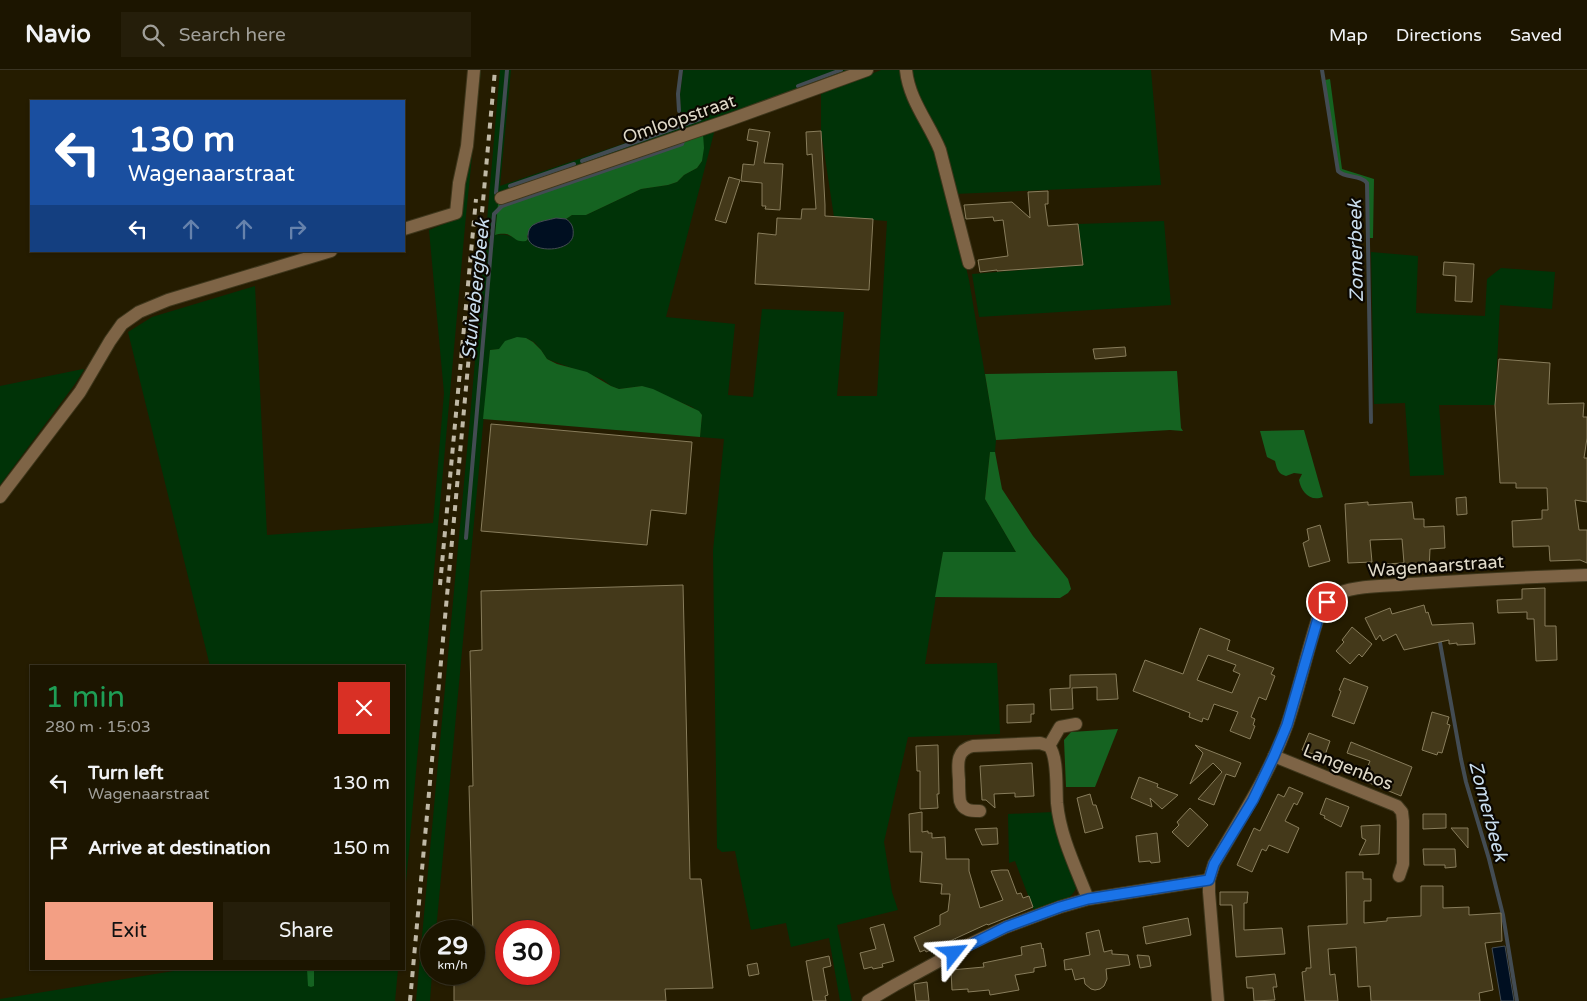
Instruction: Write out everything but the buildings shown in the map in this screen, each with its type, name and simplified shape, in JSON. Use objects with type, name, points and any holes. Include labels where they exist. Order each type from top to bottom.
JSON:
[{"type":"street","points":[[405,229],[456,213],[459,183],[467,146],[474,70]]},
{"type":"street","name":"Omloopstraat","points":[[501,198],[729,120],[867,70]]},
{"type":"street","points":[[906,70],[914,100],[940,150],[969,263]]},
{"type":"street","points":[[0,497],[80,392],[116,332],[130,318],[168,300],[328,252]]},
{"type":"street","name":"Wagenaarstraat","points":[[1218,1001],[1209,880],[1214,864],[1253,800],[1274,756],[1287,725],[1319,615],[1327,602],[1344,591],[1370,587],[1448,581],[1587,575]]},
{"type":"street","points":[[1049,746],[1060,728],[1076,724]]},
{"type":"street","points":[[980,811],[967,810],[960,801],[958,762],[961,753],[965,749],[973,746],[1037,743],[1049,746],[1054,755],[1057,802],[1061,823],[1088,899]]},
{"type":"street","name":"Langenbos","points":[[1274,756],[1397,806],[1402,812],[1403,821],[1404,864],[1399,876]]},
{"type":"street","points":[[868,1001],[970,944],[1036,916],[1088,899],[1209,880]]},
{"type":"green space","points":[[476,70],[481,70],[466,215],[405,894],[405,665],[210,665],[128,332],[152,317],[255,286],[267,535],[433,523],[444,393],[429,230],[461,217]]},
{"type":"green space","points":[[500,70],[511,70],[500,186],[681,124],[680,94],[683,70],[853,70],[499,193],[495,235],[507,235],[526,241],[528,239],[540,247],[556,248],[563,246],[572,237],[571,224],[566,219],[572,215],[586,215],[641,189],[677,182],[684,175],[697,168],[702,161],[703,134],[715,129],[666,317],[735,324],[728,395],[753,397],[762,309],[844,312],[837,396],[877,396],[887,221],[834,217],[821,131],[821,94],[881,70],[901,70],[936,147],[969,280],[996,440],[995,452],[990,452],[985,499],[1016,552],[943,553],[925,664],[997,663],[1000,734],[908,737],[884,842],[892,892],[898,910],[837,925],[852,1001],[840,1001],[829,938],[791,947],[786,923],[751,930],[735,851],[722,852],[717,848],[713,551],[724,439],[700,437],[702,415],[692,407],[642,386],[619,389],[611,386],[602,379],[547,359],[534,342],[526,338],[499,349],[490,350],[437,920],[424,920]]},
{"type":"green space","points":[[909,70],[1151,70],[1161,185],[954,194]]},
{"type":"green space","points":[[1330,79],[1342,169],[1374,179],[1373,238],[1368,238],[1368,182],[1341,173],[1337,168],[1325,80]]},
{"type":"green space","points":[[703,134],[704,148],[702,161],[697,168],[684,175],[677,182],[641,189],[586,215],[572,215],[566,219],[556,218],[536,223],[527,236],[528,239],[526,241],[518,241],[506,234],[495,235],[498,204]]},
{"type":"green space","points":[[1164,221],[1171,305],[979,317],[972,274],[1083,265],[1078,224]]},
{"type":"green space","points":[[1371,252],[1418,256],[1416,313],[1485,316],[1487,279],[1501,268],[1555,272],[1552,309],[1500,305],[1495,405],[1439,405],[1444,475],[1410,476],[1405,403],[1374,404]]},
{"type":"green space","points":[[517,337],[526,338],[533,342],[547,359],[557,364],[587,372],[611,386],[619,389],[642,386],[653,389],[699,411],[702,415],[700,437],[483,419],[490,350],[499,349],[505,341]]},
{"type":"green space","points":[[83,369],[75,384],[0,485],[0,386]]},
{"type":"green space","points":[[1177,371],[1181,428],[1183,431],[1170,430],[996,440],[985,374]]},
{"type":"green space","points":[[1304,430],[1323,497],[1310,497],[1304,492],[1299,480],[1302,474],[1294,473],[1286,476],[1277,469],[1275,461],[1267,457],[1260,431]]},
{"type":"green space","points":[[990,452],[995,452],[1002,489],[1033,536],[1068,579],[1071,589],[1060,598],[935,597],[943,552],[1016,552],[985,499]]},
{"type":"green space","points":[[1118,729],[1095,787],[1066,787],[1064,740],[1071,732]]},
{"type":"green space","points":[[1053,812],[1076,888],[1064,901],[1034,911],[1015,861],[1009,863],[1008,814]]},
{"type":"green space","points":[[420,958],[420,985],[431,985],[430,1001],[416,1001]]},
{"type":"green space","points":[[180,970],[398,970],[395,1001],[0,1001],[0,999]]},
{"type":"green space","points":[[307,970],[314,970],[314,986],[308,986]]},
{"type":"water","points":[[556,218],[566,219],[571,224],[573,236],[570,242],[564,246],[548,249],[540,248],[529,241],[529,229],[532,226],[538,222]]},
{"type":"water","points":[[1505,946],[1514,1001],[1501,1001],[1492,948]]},
{"type":"waterway","points":[[496,193],[507,70]]},
{"type":"waterway","name":"Stuivebergbeek","points":[[679,111],[678,94],[681,70]]},
{"type":"waterway","points":[[798,86],[841,70]]},
{"type":"waterway","name":"Zomerbeek","points":[[1322,70],[1338,171],[1345,175],[1361,178],[1367,183],[1371,422]]},
{"type":"waterway","points":[[582,161],[700,119]]},
{"type":"waterway","name":"Stuivebergbeek","points":[[466,538],[494,214],[502,206],[682,144],[683,141]]},
{"type":"waterway","points":[[510,186],[574,164]]},
{"type":"waterway","name":"Zomerbeek","points":[[1439,637],[1466,782],[1489,859],[1503,915],[1517,1001]]},
{"type":"railway","points":[[410,1001],[495,70]]},
{"type":"railway","points":[[440,585],[476,199]]},
{"type":"route","points":[[954,953],[1006,927],[1060,907],[1088,899],[1209,880],[1214,864],[1253,800],[1274,756],[1287,725],[1313,632],[1319,615],[1327,602]]}]
